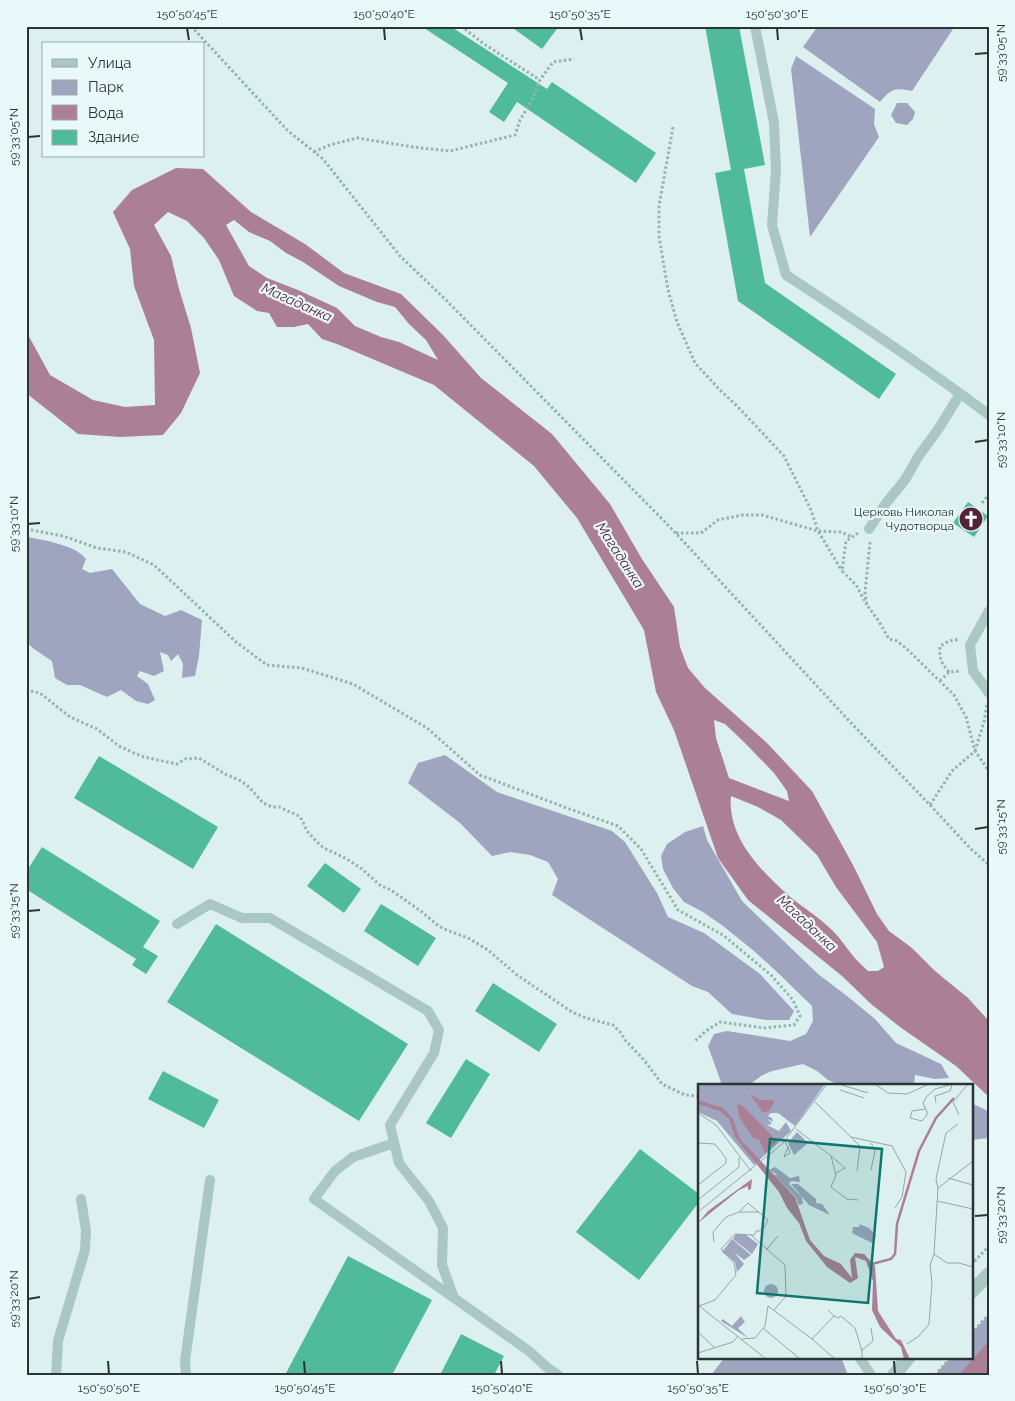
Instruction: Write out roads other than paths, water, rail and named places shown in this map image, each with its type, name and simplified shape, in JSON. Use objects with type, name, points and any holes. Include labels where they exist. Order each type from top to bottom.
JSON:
[{"type":"street","points":[[972,1291],[989,1274]]},
{"type":"street","points":[[894,1375],[908,1358]]},
{"type":"lane","points":[[755,26],[774,123],[776,170],[772,225],[786,275],[885,340],[989,415]]},
{"type":"lane","points":[[864,531],[905,480],[960,394]]},
{"type":"lane","points":[[988,692],[974,671],[970,645],[989,612]]},
{"type":"lane","points":[[177,924],[210,904],[242,918],[270,918],[428,1011],[439,1030],[434,1053],[390,1124],[399,1163],[429,1201],[443,1228],[442,1265],[454,1298]]},
{"type":"lane","points":[[394,1143],[353,1157],[335,1171],[314,1200],[529,1351],[558,1375]]},
{"type":"lane","points":[[186,1375],[185,1361],[210,1180]]},
{"type":"lane","points":[[56,1375],[58,1341],[85,1250],[86,1231],[81,1199]]},
{"type":"lane","points":[[859,1358],[871,1375]]},
{"type":"water","name":"Магаданка","points":[[176,168],[203,169],[251,212],[305,244],[344,273],[401,294],[443,335],[481,378],[552,434],[610,504],[642,559],[674,607],[680,647],[688,668],[705,688],[767,743],[812,791],[853,865],[877,914],[889,931],[912,948],[935,971],[968,998],[989,1021],[989,1097],[956,1066],[871,1004],[842,976],[748,900],[718,858],[674,730],[656,692],[644,630],[577,518],[534,466],[434,385],[322,339],[308,324],[294,327],[277,327],[269,313],[257,311],[234,296],[219,260],[204,238],[187,221],[168,212],[154,225],[171,256],[191,328],[200,373],[181,413],[163,435],[120,437],[78,434],[26,393],[26,331],[50,375],[93,400],[125,407],[155,405],[154,340],[134,286],[130,249],[113,212],[132,190]],"holes":[[[234,220],[249,232],[270,241],[339,286],[377,302],[395,307],[426,340],[438,360],[399,342],[355,326],[337,308],[267,278],[249,266],[226,225]],[[714,720],[725,724],[774,773],[787,791],[789,801],[729,778],[716,738]],[[731,796],[758,807],[781,820],[817,855],[836,887],[877,942],[884,967],[878,971],[868,971],[833,931],[788,895],[767,875],[740,838],[734,825],[731,811]]]},
{"type":"water","points":[[989,1341],[989,1375],[961,1375],[960,1374]]},
{"type":"place","name":"Церковь Николая Чудотворца","points":[[971,519]]}]
